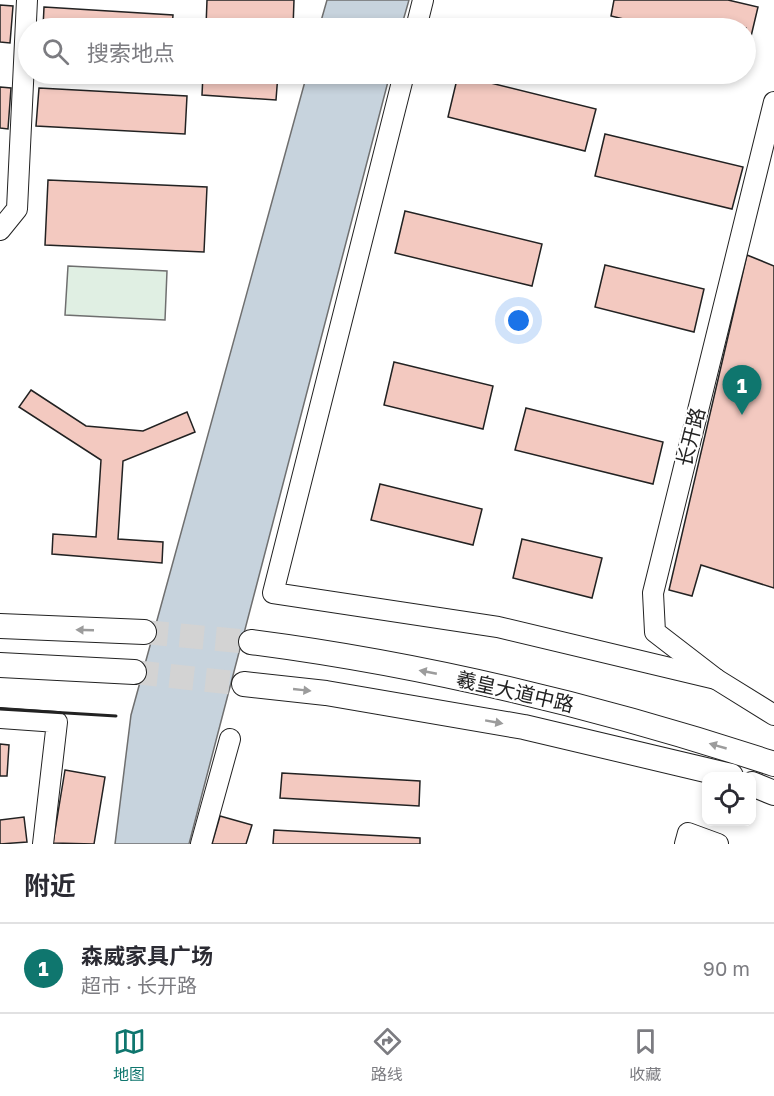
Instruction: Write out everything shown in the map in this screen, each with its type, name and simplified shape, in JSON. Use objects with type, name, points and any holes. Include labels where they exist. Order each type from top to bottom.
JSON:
[{"type":"main road","points":[[0,626],[144,632]]},
{"type":"main road","name":"羲皇大道中路","points":[[251,642],[331,652],[529,692],[774,764]]},
{"type":"main road","points":[[0,665],[134,672]]},
{"type":"main road","name":"羲皇大道中路","points":[[244,684],[326,693],[524,728],[710,772]]},
{"type":"main road","points":[[756,786],[774,793]]},
{"type":"street","points":[[26,18],[27,0]]},
{"type":"street","points":[[418,18],[423,0]]},
{"type":"street","points":[[0,230],[16,209],[23,84]]},
{"type":"street","points":[[401,84],[273,593],[498,627],[716,679]]},
{"type":"street","name":"长开路","points":[[774,102],[653,593],[655,632],[716,679],[774,715]]},
{"type":"street","points":[[0,718],[57,722],[43,844]]},
{"type":"street","points":[[201,844],[230,739]]},
{"type":"street","points":[[685,844],[688,833],[718,844]]},
{"type":"green space","points":[[68,266],[167,271],[165,320],[65,315]]},
{"type":"shaded area","points":[[327,0],[409,0],[404,18],[322,18]]},
{"type":"shaded area","points":[[304,84],[387,84],[189,844],[115,844],[131,715]]},
{"type":"building","points":[[207,0],[294,0],[293,18],[206,18]]},
{"type":"building","points":[[614,0],[728,0],[758,7],[755,18],[619,18],[611,16]]},
{"type":"building","points":[[0,5],[13,6],[10,43],[0,42]]},
{"type":"building","points":[[44,7],[173,15],[173,18],[43,18]]},
{"type":"building","points":[[203,84],[277,84],[276,100],[202,95]]},
{"type":"building","points":[[456,84],[495,84],[596,109],[585,151],[448,117]]},
{"type":"building","points":[[0,87],[11,88],[8,129],[0,128]]},
{"type":"building","points":[[39,88],[187,96],[185,134],[36,126]]},
{"type":"building","points":[[605,134],[743,167],[732,209],[595,176]]},
{"type":"building","points":[[48,180],[207,187],[204,252],[45,245]]},
{"type":"building","points":[[405,211],[542,244],[532,286],[395,253]]},
{"type":"building","points":[[747,255],[774,266],[774,588],[701,565],[692,596],[669,590]]},
{"type":"building","points":[[605,265],[704,289],[694,332],[595,307]]},
{"type":"building","points":[[394,362],[493,386],[483,429],[384,405]]},
{"type":"building","points":[[31,390],[86,426],[143,431],[187,412],[195,432],[123,461],[118,539],[163,542],[162,563],[52,554],[53,534],[96,537],[101,460],[19,407]]},
{"type":"building","points":[[526,408],[663,442],[653,484],[515,450]]},
{"type":"building","points":[[380,484],[482,509],[473,545],[371,520]]},
{"type":"building","points":[[522,539],[602,558],[592,598],[513,578]]},
{"type":"building","points":[[0,744],[9,745],[7,776],[0,776]]},
{"type":"building","points":[[65,770],[105,777],[94,844],[53,843]]},
{"type":"building","points":[[282,773],[420,781],[419,806],[280,798]]},
{"type":"building","points":[[220,816],[252,825],[246,844],[212,844]]},
{"type":"building","points":[[24,817],[27,842],[0,844],[0,820]]},
{"type":"building","points":[[274,830],[420,838],[420,844],[273,844]]},
{"type":"tunnel","points":[[144,632],[251,642]]},
{"type":"tunnel","points":[[134,672],[244,684]]},
{"type":"wall","points":[[0,709],[116,716]]},
{"type":"place","name":"森威家具广场","points":[[742,415]]}]
